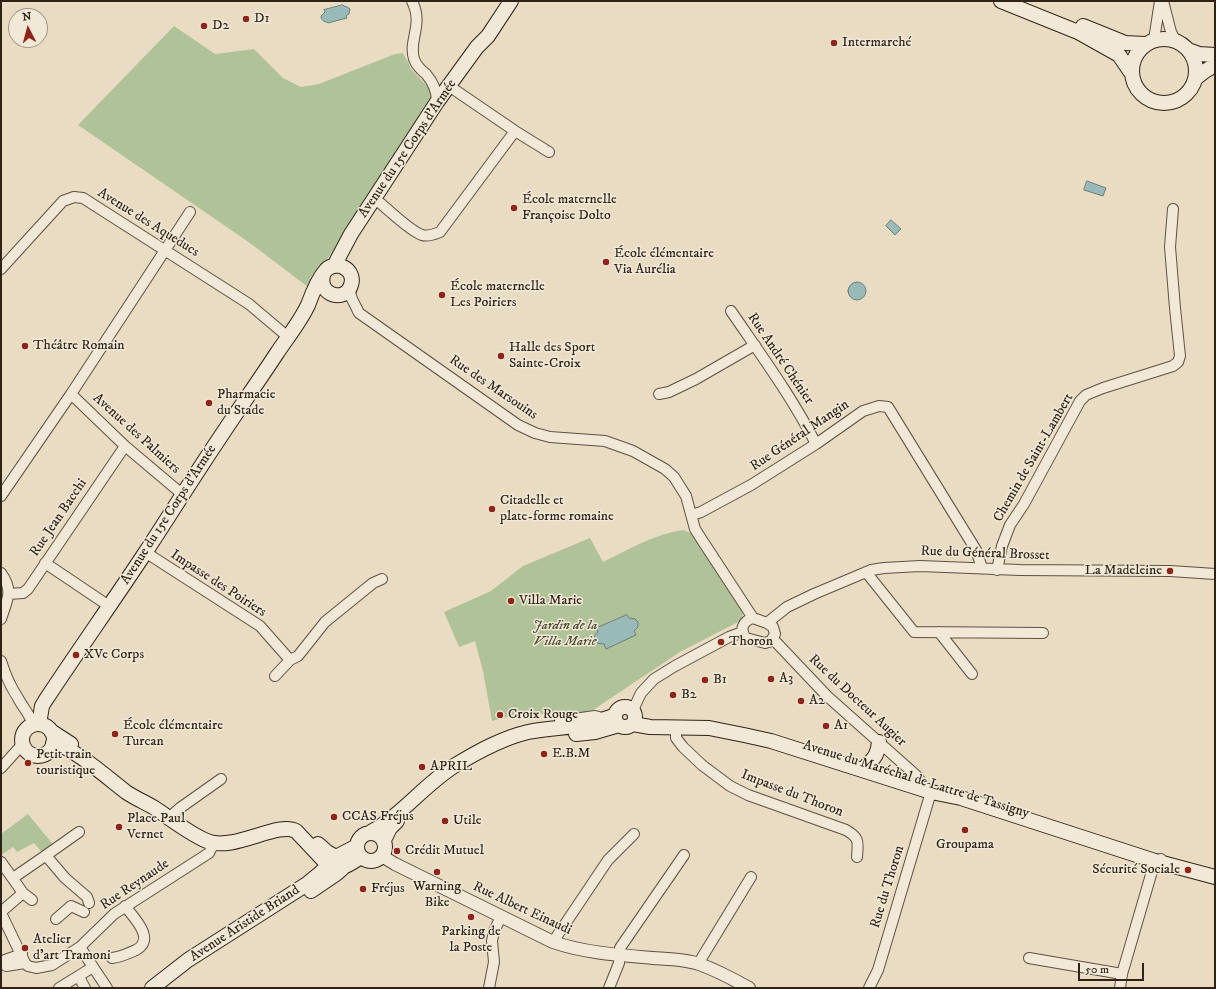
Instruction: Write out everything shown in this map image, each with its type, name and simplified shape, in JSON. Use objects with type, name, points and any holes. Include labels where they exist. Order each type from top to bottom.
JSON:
[{"type":"main road","name":"Avenue du 15e Corps d'Armée","points":[[44,731],[42,706],[288,337],[306,308],[313,292],[347,259],[350,248],[452,88],[482,50],[488,36],[511,1]]},
{"type":"main road","points":[[1001,1],[1078,32],[1119,55],[1132,74]]},
{"type":"main road","points":[[1023,1],[1125,43],[1150,42]]},
{"type":"main road","points":[[1191,51],[1196,64],[1196,78],[1194,85],[1185,96],[1178,100],[1164,103],[1151,100],[1141,93],[1134,82],[1132,65],[1139,50],[1150,42],[1161,38],[1175,40],[1191,51],[1199,54],[1215,55]]},
{"type":"main road","points":[[1196,78],[1215,65]]},
{"type":"main road","name":"Avenue du 15e Corps d'Armée","points":[[335,270],[351,234],[438,102],[452,88]]},
{"type":"main road","points":[[335,270],[351,275],[352,280],[349,289],[342,295],[338,296],[328,292],[322,284],[335,270]]},
{"type":"main road","name":"Avenue du 15e Corps d'Armée","points":[[306,308],[328,292]]},
{"type":"main road","points":[[371,832],[376,833],[384,840],[386,848],[378,860],[367,861],[359,852],[360,838],[363,835],[385,824],[452,767],[478,752],[528,732],[623,718]]},
{"type":"main road","points":[[384,840],[390,828],[441,782],[454,771],[475,759],[523,739],[595,732],[623,718]]},
{"type":"main road","name":"Avenue du Maréchal de Lattre de Tassigny","points":[[623,718],[650,727],[709,728],[771,741],[960,798],[1155,861],[1215,877]]},
{"type":"main road","name":"Avenue du Maréchal de Lattre de Tassigny","points":[[623,718],[676,719],[736,728],[761,734],[867,765],[926,788],[962,793],[1215,869]]},
{"type":"main road","points":[[44,731],[48,752],[37,756],[31,754],[23,746],[22,740],[23,734],[27,728],[44,731],[64,739],[132,791],[207,836],[219,839],[241,836],[292,824],[301,829],[336,863]]},
{"type":"main road","points":[[44,731],[128,793],[201,838],[214,843],[224,844],[277,830],[293,829],[336,863]]},
{"type":"main road","points":[[867,765],[876,758],[879,742]]},
{"type":"main road","points":[[336,863],[359,852]]},
{"type":"main road","name":"Avenue Aristide Briand","points":[[152,988],[188,960],[307,884],[336,863]]},
{"type":"main road","name":"Avenue Aristide Briand","points":[[164,988],[188,968],[283,910],[336,874],[336,863]]},
{"type":"street","points":[[412,1],[417,11],[418,22],[412,51],[414,60],[432,82],[436,91],[438,102]]},
{"type":"street","points":[[1150,42],[1162,1]]},
{"type":"street","points":[[1162,1],[1171,32],[1175,40]]},
{"type":"street","points":[[452,88],[515,131],[550,152]]},
{"type":"street","points":[[380,203],[394,216],[421,235],[431,235],[440,232],[515,131]]},
{"type":"street","name":"Avenue des Aqueducs","points":[[1,269],[63,201],[74,198],[83,198],[249,304],[288,337]]},
{"type":"street","name":"Chemin de Saint-Lambert","points":[[997,570],[1002,546],[1010,525],[1024,504],[1080,401],[1086,395],[1173,366],[1178,362],[1180,356],[1170,247],[1173,209]]},
{"type":"street","points":[[1,496],[71,394],[190,212]]},
{"type":"street","name":"Rue des Marsouins","points":[[349,289],[352,300],[359,313],[518,425],[535,433],[550,437],[605,440],[633,451],[665,468],[674,477],[686,496],[692,515]]},
{"type":"street","name":"Rue André Chénier","points":[[731,311],[781,382],[816,444]]},
{"type":"street","points":[[659,394],[669,392],[689,382],[755,345]]},
{"type":"street","name":"Avenue des Palmiers","points":[[71,394],[125,446],[182,494]]},
{"type":"street","name":"Rue Général Mangin","points":[[692,515],[701,512],[751,485],[816,444],[863,410],[879,406],[888,407],[976,550],[982,568]]},
{"type":"street","name":"Rue Jean Bacchi","points":[[9,594],[26,591],[125,446]]},
{"type":"street","points":[[692,515],[695,529],[698,534],[754,618],[768,623],[773,627],[775,634],[773,639],[765,643],[746,638],[743,632],[745,622],[754,618]]},
{"type":"street","name":"Impasse des Poiriers","points":[[145,552],[260,626],[290,660]]},
{"type":"street","points":[[45,563],[109,606]]},
{"type":"street","name":"Rue du Général Brosset","points":[[768,623],[786,607],[814,594],[866,572],[900,566],[982,568],[997,570],[1127,570],[1199,572],[1215,574]]},
{"type":"street","points":[[866,572],[914,632],[1043,633]]},
{"type":"street","points":[[1,573],[7,582],[9,594],[9,600],[2,616]]},
{"type":"street","points":[[275,676],[290,660],[298,656],[325,622],[373,582],[382,579]]},
{"type":"street","points":[[623,718],[641,693],[654,680],[675,666],[729,637],[743,632]]},
{"type":"street","points":[[939,632],[972,674]]},
{"type":"street","name":"Rue du Docteur Augier","points":[[773,639],[828,696],[918,777],[926,788]]},
{"type":"street","points":[[1,661],[3,671],[18,699],[31,718],[44,731]]},
{"type":"street","points":[[26,709],[42,706]]},
{"type":"street","name":"Impasse du Thoron","points":[[676,727],[676,738],[683,747],[702,765],[730,786],[748,795],[846,830],[857,838],[857,857]]},
{"type":"street","points":[[1,768],[19,748],[23,746]]},
{"type":"street","points":[[172,815],[221,779]]},
{"type":"street","name":"Rue du Thoron","points":[[869,988],[878,970],[926,788]]},
{"type":"street","points":[[13,878],[79,832]]},
{"type":"street","points":[[553,942],[608,860],[634,834]]},
{"type":"street","name":"Rue Reynaude","points":[[3,961],[6,966],[25,961],[36,968],[52,965],[80,947],[114,914],[125,906],[209,853],[214,843]]},
{"type":"street","points":[[610,988],[619,963],[620,948],[684,855]]},
{"type":"street","points":[[45,856],[65,878],[87,897],[86,907],[71,906],[56,919]]},
{"type":"street","name":"Rue Albert Einaudi","points":[[382,856],[395,864],[553,942],[572,948],[620,955],[677,960],[698,964],[723,974],[749,988]]},
{"type":"street","name":"Avenue du Maréchal de Lattre de Tassigny","points":[[1155,861],[1162,859],[1186,865],[1193,863]]},
{"type":"street","points":[[1120,988],[1122,974],[1155,861]]},
{"type":"street","points":[[1,862],[23,893],[32,900]]},
{"type":"street","points":[[698,964],[752,877]]},
{"type":"street","points":[[23,893],[1,912],[25,961]]},
{"type":"street","points":[[112,958],[122,957],[143,946],[145,942],[144,932],[125,906]]},
{"type":"street","points":[[489,988],[494,962],[492,941],[494,931],[501,917]]},
{"type":"street","points":[[80,947],[107,988]]},
{"type":"street","points":[[1029,958],[1122,974]]},
{"type":"street","points":[[59,988],[93,967]]},
{"type":"street","points":[[79,976],[85,988]]},
{"type":"green space","points":[[174,26],[215,54],[254,49],[283,78],[301,87],[319,84],[395,54],[403,53],[412,70],[433,95],[396,160],[308,287],[250,243],[78,125]]},
{"type":"green space","name":"Jardin de la Villa Marie","points":[[683,530],[691,533],[741,608],[743,614],[740,621],[680,652],[593,710],[574,714],[541,714],[529,711],[492,721],[483,671],[475,641],[459,647],[444,612],[491,591],[523,566],[590,538],[603,562],[662,535]]},
{"type":"green space","points":[[28,814],[56,848],[45,856],[34,843],[17,852],[13,847],[1,855],[1,834]]},
{"type":"water","points":[[343,5],[350,9],[349,14],[346,16],[347,18],[328,23],[322,20],[321,16],[325,12],[324,10]]},
{"type":"water","points":[[1087,181],[1106,188],[1103,196],[1084,190]]},
{"type":"water","points":[[891,220],[901,229],[895,235],[886,226]]},
{"type":"water","points":[[857,282],[863,285],[866,291],[863,297],[857,300],[851,297],[848,291],[851,285]]},
{"type":"water","points":[[627,615],[629,618],[635,619],[638,622],[638,627],[634,631],[636,635],[606,649],[604,644],[595,642],[594,639],[598,632],[597,628]]},
{"type":"place","name":"D1","points":[[246,19]]},
{"type":"place","name":"D2","points":[[204,26]]},
{"type":"place","name":"Intermarché","points":[[834,43]]},
{"type":"place","name":"École maternelle Françoise Dolto","points":[[514,208]]},
{"type":"place","name":"École élémentaire Via Aurélia","points":[[606,262]]},
{"type":"place","name":"École maternelle Les Poiriers","points":[[442,295]]},
{"type":"place","name":"Théâtre Romain","points":[[25,346]]},
{"type":"place","name":"Halle des Sport Sainte-Croix","points":[[501,356]]},
{"type":"place","name":"Pharmacie du Stade","points":[[209,403]]},
{"type":"place","name":"Citadelle et plate-forme romaine","points":[[492,509]]},
{"type":"place","name":"La Madeleine","points":[[1170,571]]},
{"type":"place","name":"Villa Marie","points":[[511,601]]},
{"type":"place","name":"Thoron","points":[[721,642]]},
{"type":"place","name":"XVe Corps","points":[[76,655]]},
{"type":"place","name":"A3","points":[[771,679]]},
{"type":"place","name":"B1","points":[[705,680]]},
{"type":"place","name":"B2","points":[[673,695]]},
{"type":"place","name":"A2","points":[[801,701]]},
{"type":"place","name":"Croix Rouge","points":[[500,715]]},
{"type":"place","name":"A1","points":[[826,726]]},
{"type":"place","name":"École élémentaire Turcan","points":[[115,734]]},
{"type":"place","name":"E.B.M","points":[[544,754]]},
{"type":"place","name":"Petit train touristique","points":[[28,763]]},
{"type":"place","name":"APRIL","points":[[422,767]]},
{"type":"place","name":"CCAS Fréjus","points":[[334,817]]},
{"type":"place","name":"Utile","points":[[445,821]]},
{"type":"place","name":"Place Paul Vernet","points":[[119,827]]},
{"type":"place","name":"Groupama","points":[[965,830]]},
{"type":"place","name":"Crédit Mutuel","points":[[397,851]]},
{"type":"place","name":"Sécurité Sociale","points":[[1188,870]]},
{"type":"place","name":"Warning Bike","points":[[437,872]]},
{"type":"place","name":"Fréjus","points":[[363,889]]},
{"type":"place","name":"Parking de la Poste","points":[[471,917]]},
{"type":"place","name":"Atelier d'art Tramoni","points":[[25,948]]}]
